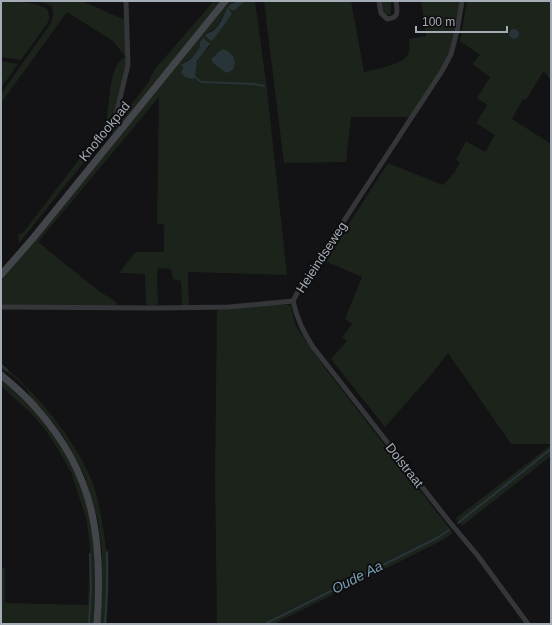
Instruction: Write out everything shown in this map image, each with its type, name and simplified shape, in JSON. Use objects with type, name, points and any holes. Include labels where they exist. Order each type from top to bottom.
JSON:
[{"type":"main road","name":"Knoflookpad","points":[[1,276],[225,1]]},
{"type":"main road","points":[[1,374],[26,397],[50,424],[80,473],[94,521],[98,547],[100,591],[97,624]]},
{"type":"street","points":[[115,118],[128,66],[126,1]]},
{"type":"street","points":[[379,1],[381,13],[387,19],[396,16],[396,1]]},
{"type":"street","name":"Heieindseweg","points":[[1,307],[229,307],[293,301],[442,71],[451,54],[457,31],[462,1]]},
{"type":"street","name":"Dolstraat","points":[[293,301],[297,318],[313,347],[448,520],[478,556],[528,624]]},
{"type":"shaded area","points":[[1,1],[39,5],[48,10],[49,19],[47,24],[21,60],[1,57]]},
{"type":"shaded area","points":[[39,1],[82,1],[125,20],[126,57],[113,41],[67,12],[1,103],[1,94],[51,23],[53,15],[52,6]]},
{"type":"shaded area","points":[[214,1],[216,1],[215,4],[218,1],[221,1],[113,133],[112,132],[117,117],[127,110],[148,83],[155,69]]},
{"type":"shaded area","points":[[229,1],[238,1],[228,7],[234,11],[245,1],[255,1],[267,90],[287,275],[188,272],[189,305],[182,305],[181,281],[173,279],[171,269],[158,268],[158,305],[146,305],[145,274],[119,273],[135,253],[164,252],[164,225],[157,223],[159,97],[38,242],[99,291],[116,302],[116,305],[1,305],[1,281]],"holes":[[[228,7],[227,9],[232,14],[211,41],[207,33],[217,26]],[[200,42],[210,45],[198,59],[196,71],[182,75],[182,64],[191,59],[200,47]],[[223,49],[225,72],[214,64],[213,56]]]},
{"type":"shaded area","points":[[245,1],[234,11],[228,8],[232,14],[213,40],[211,41],[205,36],[214,30],[219,24],[228,7],[237,2]]},
{"type":"shaded area","points":[[264,1],[351,1],[364,72],[390,66],[402,60],[409,52],[409,39],[426,36],[421,1],[460,1],[450,54],[410,117],[351,117],[346,162],[284,163]]},
{"type":"shaded area","points":[[380,1],[391,1],[391,14],[384,16]]},
{"type":"shaded area","points":[[467,1],[551,1],[551,81],[543,72],[526,100],[523,99],[512,119],[551,144],[551,444],[511,444],[448,353],[431,375],[385,427],[331,359],[347,341],[342,337],[352,324],[345,319],[362,277],[325,261],[388,163],[443,185],[455,172],[460,162],[456,160],[466,141],[485,152],[495,135],[476,123],[487,105],[477,98],[490,77],[472,64],[480,55],[460,41]]},
{"type":"shaded area","points":[[512,29],[516,29],[518,30],[518,38],[512,39],[509,36],[509,32]]},
{"type":"shaded area","points":[[203,38],[210,44],[197,61],[195,77],[193,79],[185,77],[181,73],[183,67],[181,65],[191,59],[200,47],[200,42]]},
{"type":"shaded area","points":[[223,49],[232,54],[235,63],[233,70],[226,73],[214,64],[211,59]]},
{"type":"shaded area","points":[[126,57],[126,66],[109,131],[19,243],[18,234],[23,233],[100,131],[107,116],[113,74],[120,60]]},
{"type":"shaded area","points":[[1,61],[18,64],[1,88]]},
{"type":"shaded area","points":[[284,304],[291,306],[297,328],[325,368],[453,533],[441,541],[274,624],[217,624],[215,476],[217,309]]},
{"type":"shaded area","points":[[1,363],[41,402],[53,417],[75,447],[92,481],[99,506],[106,550],[108,550],[109,567],[107,624],[100,624],[102,551],[98,521],[85,476],[64,437],[30,396],[26,388],[12,375],[1,370]]},
{"type":"shaded area","points":[[1,379],[35,411],[61,444],[79,479],[93,528],[96,573],[94,624],[1,624],[1,568],[5,568],[5,603],[88,605],[90,549],[87,521],[71,472],[44,428],[31,413],[1,386]]},
{"type":"shaded area","points":[[551,445],[551,456],[462,526],[456,518]]},
{"type":"waterway","points":[[195,77],[201,82],[254,84],[264,86]]},
{"type":"waterway","points":[[1,365],[7,370]]},
{"type":"waterway","name":"Oude Aa","points":[[458,523],[551,449]]},
{"type":"waterway","name":"Oude Aa","points":[[265,624],[437,538],[449,530]]},
{"type":"waterway","points":[[105,624],[107,553]]},
{"type":"waterway","points":[[89,624],[91,588],[90,554]]}]
